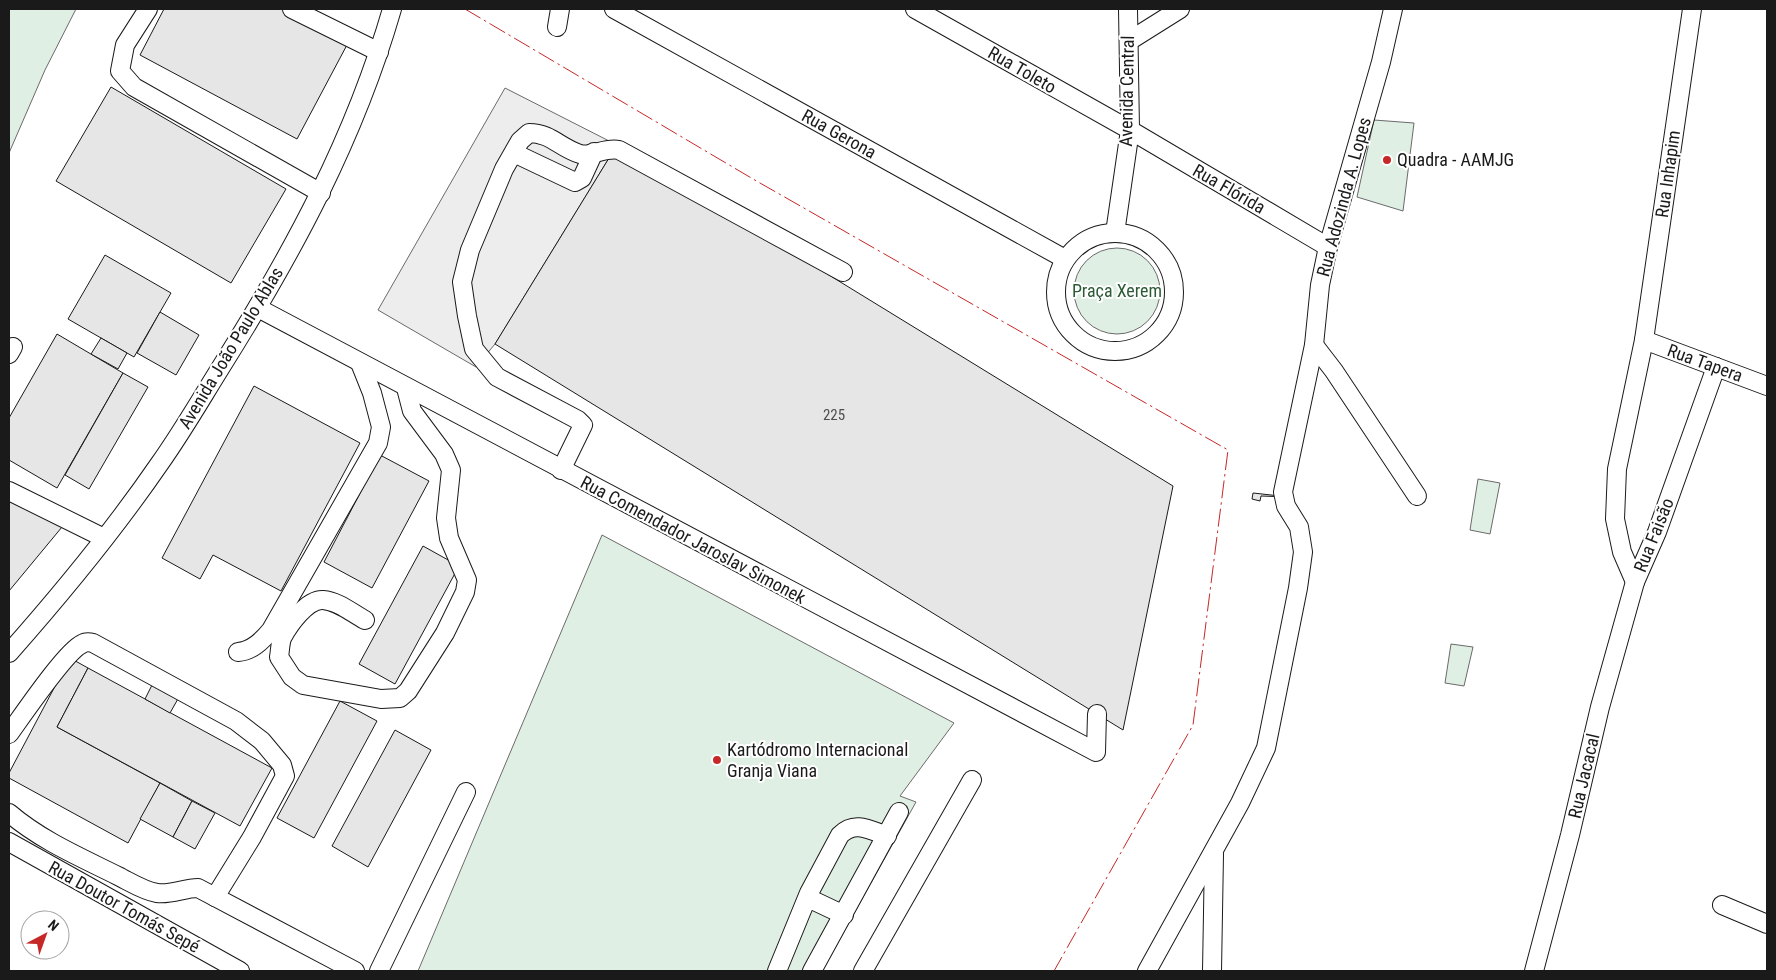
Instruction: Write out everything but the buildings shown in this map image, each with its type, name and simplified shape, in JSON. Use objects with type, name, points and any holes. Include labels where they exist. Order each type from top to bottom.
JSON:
[{"type":"street","points":[[148,9],[125,45],[120,71],[134,86],[321,193]]},
{"type":"street","points":[[292,9],[379,52]]},
{"type":"street","name":"Avenida João Paulo Ablas","points":[[9,653],[67,588],[160,463],[258,308],[321,193],[360,106],[392,9]]},
{"type":"street","points":[[557,27],[560,9]]},
{"type":"street","name":"Rua Gerona","points":[[614,9],[1065,259]]},
{"type":"street","name":"Rua Toleto","points":[[915,9],[1130,130]]},
{"type":"street","name":"Avenida Central","points":[[1115,232],[1130,130],[1128,9]]},
{"type":"street","points":[[1130,41],[1180,9]]},
{"type":"street","name":"Rua Adozinda A. Lopes","points":[[1147,971],[1214,851],[1266,748],[1298,588],[1303,552],[1299,527],[1286,506],[1283,492],[1314,345],[1320,285],[1328,247],[1393,9]]},
{"type":"street","name":"Rua Inhapim","points":[[1644,340],[1692,9]]},
{"type":"street","name":"Rua Flórida","points":[[1130,130],[1328,247]]},
{"type":"street","points":[[561,470],[582,424],[578,420],[497,377],[474,349],[462,282],[470,250],[504,169],[520,141],[529,133],[541,133],[579,154],[587,155],[610,148],[618,150],[843,272]]},
{"type":"street","points":[[514,153],[575,182],[582,178],[594,152]]},
{"type":"street","points":[[1115,232],[1134,236],[1152,245],[1165,260],[1174,278],[1175,297],[1170,316],[1160,333],[1144,345],[1125,352],[1106,351],[1087,345],[1071,333],[1060,316],[1055,297],[1057,277],[1065,259],[1078,245],[1096,236],[1115,232]]},
{"type":"street","name":"Rua Comendador Jaroslav Simonek","points":[[258,308],[1096,752],[1097,714]]},
{"type":"street","name":"Rua Tapera","points":[[1644,340],[1767,386]]},
{"type":"street","name":"Rua Faisão","points":[[1635,582],[1622,552],[1615,518],[1615,494],[1617,469],[1644,340]]},
{"type":"street","points":[[1314,345],[1334,371],[1417,496]]},
{"type":"street","points":[[238,652],[247,651],[263,640],[271,630],[378,443],[381,427],[372,392],[360,363]]},
{"type":"street","name":"Rua Faisão","points":[[1635,582],[1657,532],[1716,367]]},
{"type":"street","points":[[365,620],[334,602],[322,600],[312,602],[297,618],[282,639],[279,657],[292,677],[303,685],[382,699],[400,698],[408,691],[445,633],[461,601],[467,580],[449,538],[446,518],[451,470],[444,454],[412,411],[406,388]]},
{"type":"street","points":[[9,491],[104,538]]},
{"type":"street","name":"Rua Jacacal","points":[[1534,971],[1570,835],[1600,707],[1635,582]]},
{"type":"street","points":[[9,734],[59,666],[76,647],[86,642],[93,642],[205,704],[253,734],[282,765],[285,776],[252,837],[216,897]]},
{"type":"street","points":[[863,971],[972,780]]},
{"type":"street","points":[[379,971],[466,792]]},
{"type":"street","points":[[812,971],[899,812]]},
{"type":"street","points":[[9,814],[30,831],[47,841],[151,892],[171,893],[187,888],[198,888],[356,971]]},
{"type":"street","points":[[777,971],[808,898],[840,835],[846,828],[865,828],[887,836]]},
{"type":"street","name":"Rua Doutor Tomás Sepé","points":[[9,842],[240,971]]},
{"type":"street","points":[[1212,971],[1214,851]]},
{"type":"street","points":[[808,898],[844,915]]},
{"type":"street","points":[[1722,905],[1767,924]]},
{"type":"green space","points":[[9,9],[76,9],[45,70],[9,153]]},
{"type":"green space","name":"Quadra - AAMJG","points":[[1374,120],[1414,123],[1403,211],[1357,197]]},
{"type":"green space","name":"Praça Xerem","points":[[1117,248],[1133,251],[1141,255],[1153,267],[1157,275],[1160,291],[1157,307],[1153,315],[1141,327],[1133,331],[1117,334],[1101,331],[1093,327],[1081,315],[1077,307],[1074,291],[1077,275],[1081,267],[1093,255],[1101,251]]},
{"type":"green space","points":[[1478,479],[1500,483],[1490,534],[1470,530]]},
{"type":"green space","name":"Kartódromo Internacional Granja Viana","points":[[602,535],[954,723],[900,796],[916,802],[822,971],[418,971]]},
{"type":"green space","points":[[1451,644],[1473,647],[1464,686],[1445,683]]},
{"type":"shaded area","points":[[505,88],[617,145],[495,344],[476,367],[378,310]]},
{"type":"power","points":[[465,9],[753,179],[1228,450],[1193,725],[1054,971]]},
{"type":"place","name":"Quadra - AAMJG","points":[[1387,160]]},
{"type":"place","name":"Kartódromo Internacional Granja Viana","points":[[717,760]]}]
